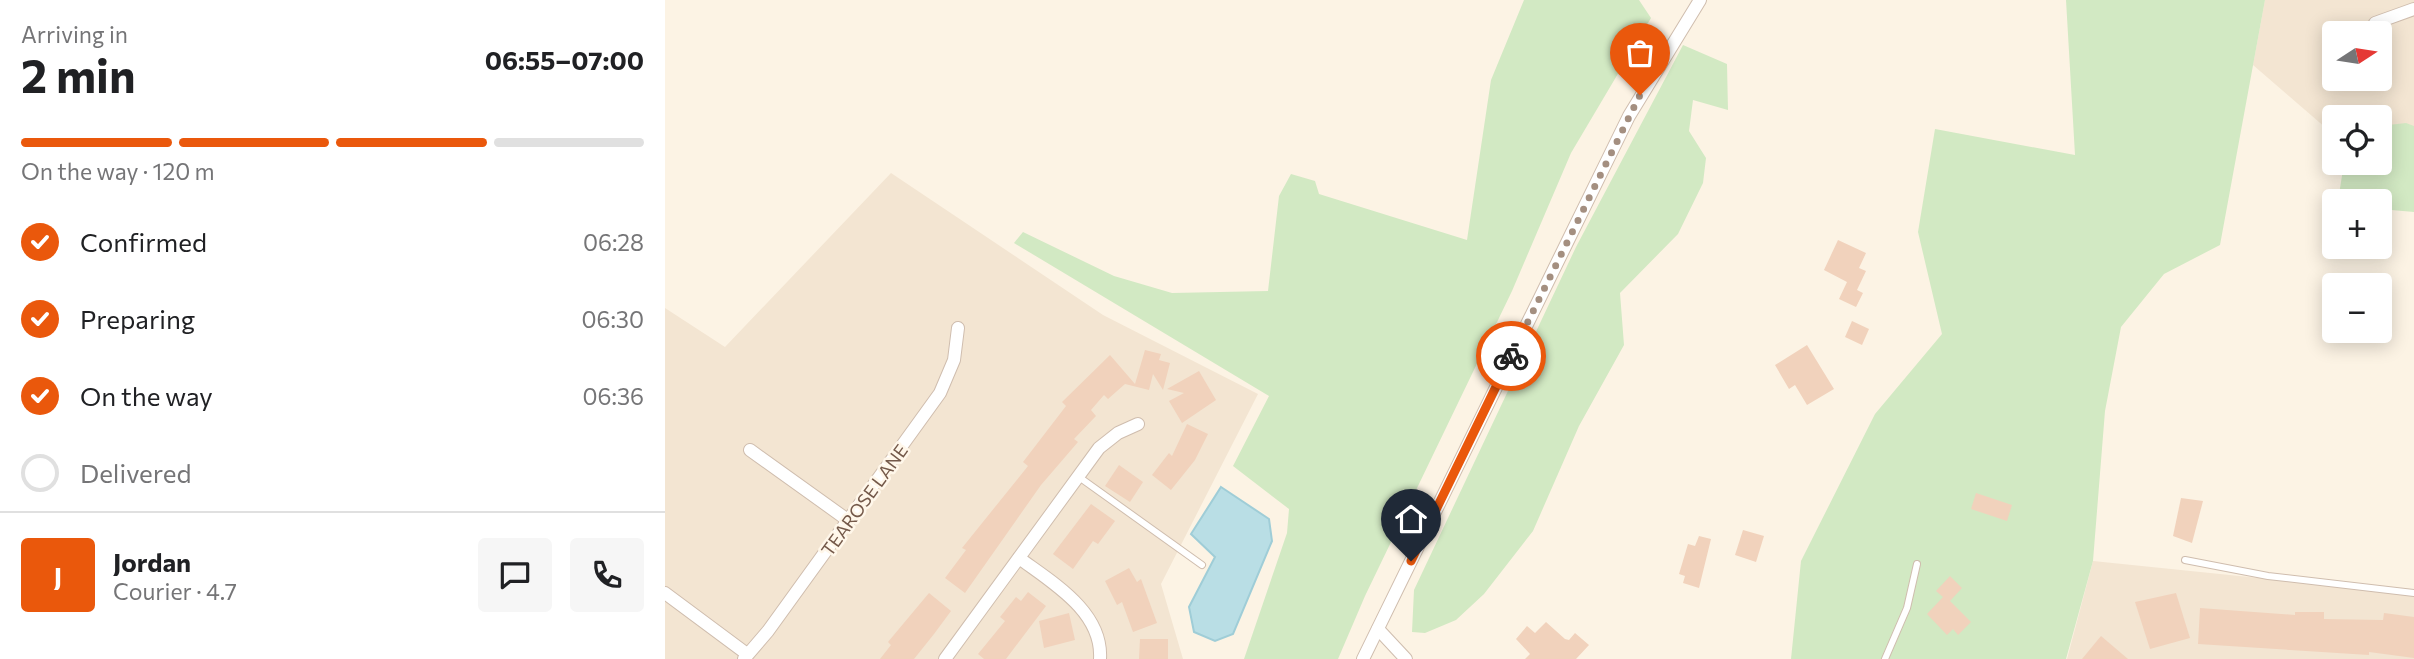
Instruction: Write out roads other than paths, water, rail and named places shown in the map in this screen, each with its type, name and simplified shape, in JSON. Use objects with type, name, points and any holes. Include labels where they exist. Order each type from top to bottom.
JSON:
[{"type":"street","points":[[1363,659],[1629,116],[1696,1]]},
{"type":"street","points":[[2381,21],[2414,9]]},
{"type":"street","name":"TEAROSE LANE","points":[[745,656],[768,631],[940,393],[954,360],[958,328]]},
{"type":"street","points":[[944,659],[1100,448],[1118,433],[1138,424]]},
{"type":"street","points":[[750,450],[849,521]]},
{"type":"street","points":[[1019,558],[1056,586],[1093,622],[1101,643],[1100,659]]},
{"type":"street","points":[[665,593],[745,656]]},
{"type":"street","points":[[1378,629],[1406,659]]},
{"type":"lane","points":[[1079,477],[1202,565]]},
{"type":"lane","points":[[2185,560],[2268,576],[2414,593]]},
{"type":"lane","points":[[1885,659],[1907,608],[1917,564]]},
{"type":"water","points":[[1221,487],[1269,519],[1272,541],[1233,634],[1215,641],[1194,632],[1189,607],[1215,557],[1191,534]]}]
